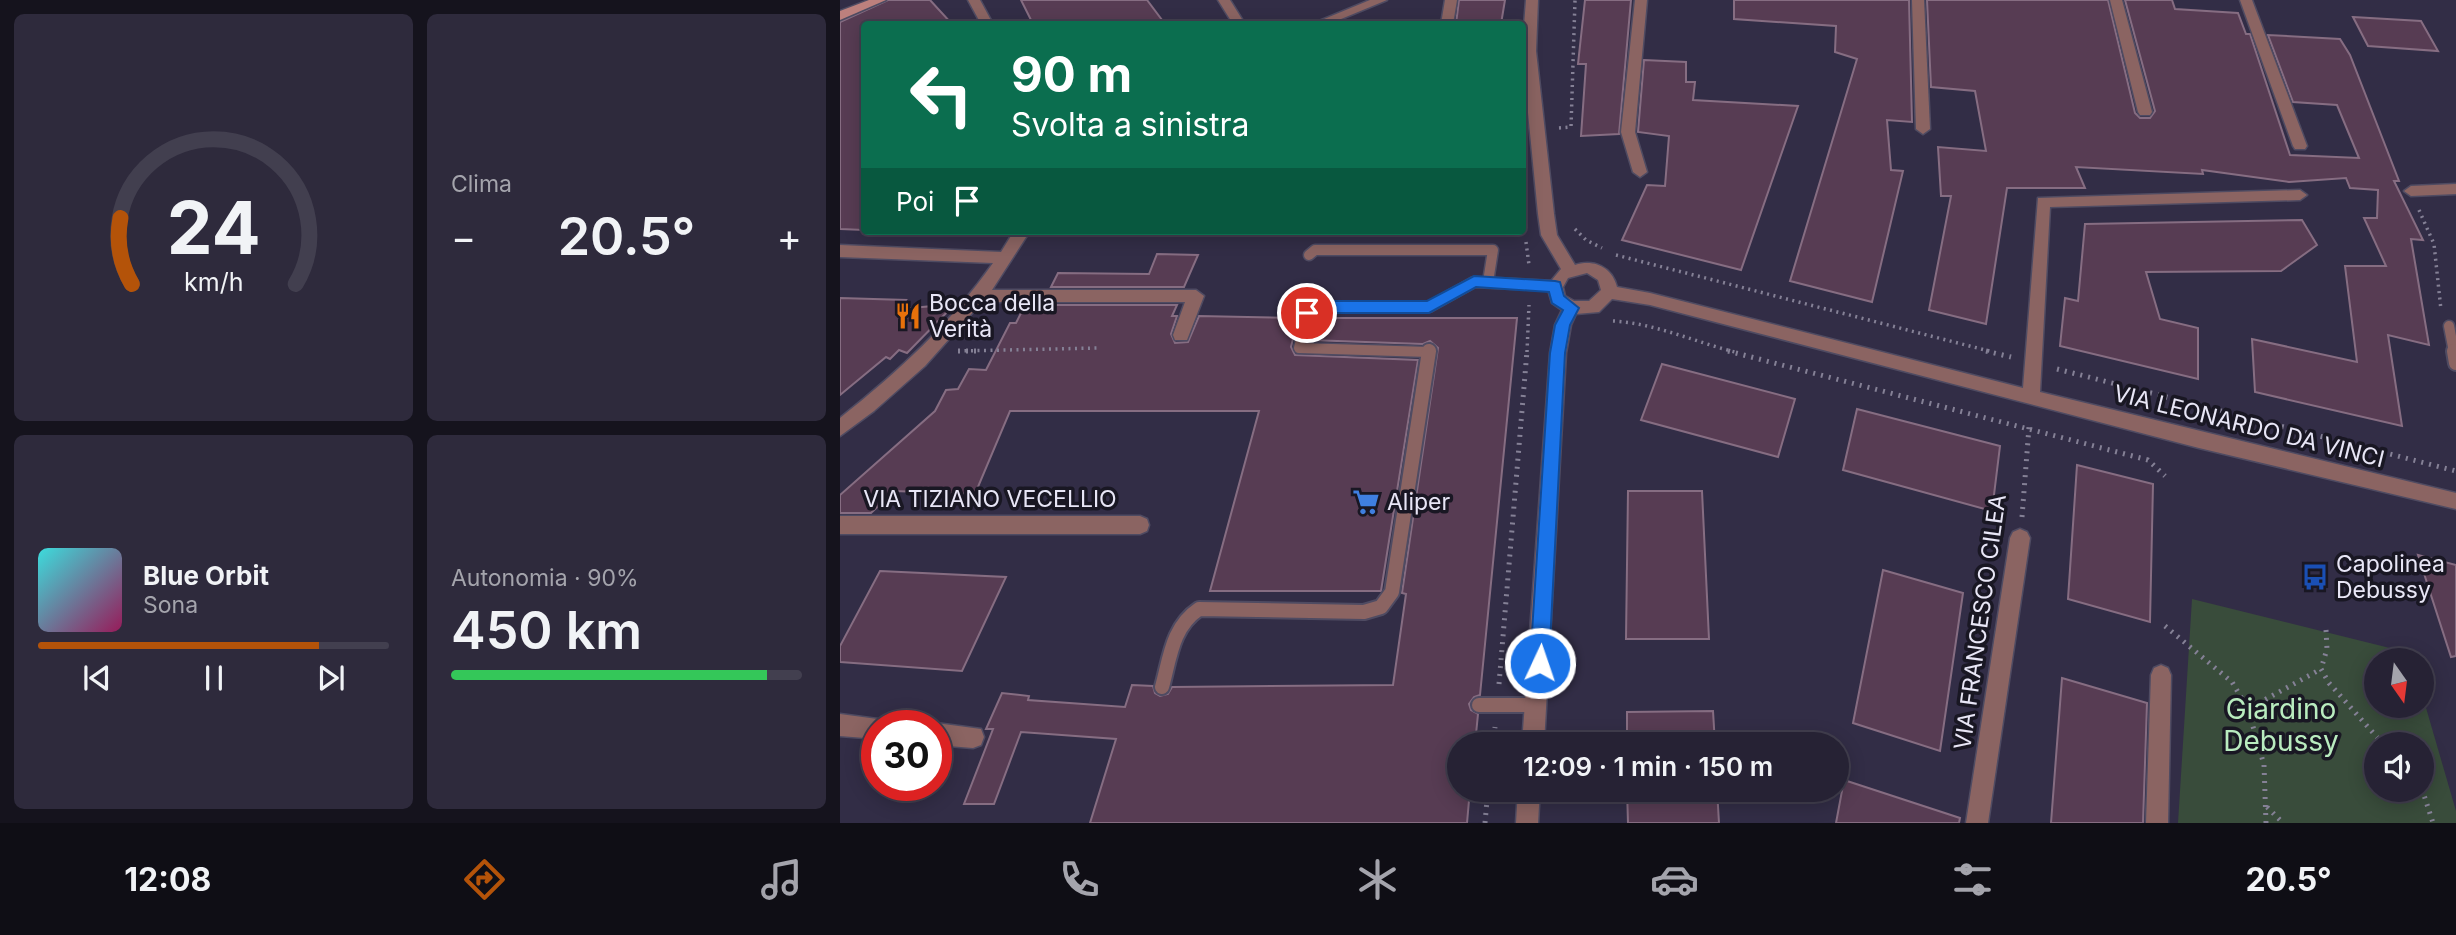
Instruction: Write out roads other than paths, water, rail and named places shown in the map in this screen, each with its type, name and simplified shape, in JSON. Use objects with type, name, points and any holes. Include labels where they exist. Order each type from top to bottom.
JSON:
[{"type":"street","points":[[840,16],[880,0]]},
{"type":"street","points":[[974,0],[985,21]]},
{"type":"street","points":[[1224,0],[1237,21]]},
{"type":"street","points":[[1326,21],[1381,0]]},
{"type":"street","points":[[1448,21],[1451,0]]},
{"type":"street","points":[[1532,0],[1529,51],[1549,234],[1570,270]]},
{"type":"street","points":[[1640,172],[1628,132],[1641,0]]},
{"type":"street","points":[[1918,0],[1923,129]]},
{"type":"street","points":[[2116,0],[2145,112]]},
{"type":"street","points":[[2246,0],[2300,146]]},
{"type":"street","points":[[2411,191],[2456,189]]},
{"type":"street","points":[[2032,396],[2043,202],[2300,195]]},
{"type":"street","points":[[840,428],[933,351],[979,296],[1020,235]]},
{"type":"street","points":[[840,251],[1006,258]]},
{"type":"street","points":[[1587,267],[1602,273],[1607,279],[1609,292],[1593,307],[1571,308],[1558,299],[1555,286],[1570,270],[1587,267]]},
{"type":"street","name":"VIA LEONARDO DA VINCI","points":[[1609,292],[1650,299],[2456,501]]},
{"type":"street","points":[[979,296],[1196,296],[1181,335]]},
{"type":"street","points":[[1534,732],[1558,353],[1563,325],[1571,308]]},
{"type":"street","name":"VIA TIZIANO VECELLIO","points":[[840,525],[1140,525]]},
{"type":"street","name":"VIA FRANCESCO CILEA","points":[[1977,823],[2020,538]]},
{"type":"street","points":[[2157,823],[2161,675]]},
{"type":"street","points":[[840,725],[861,727]]},
{"type":"street","points":[[952,735],[973,737]]},
{"type":"street","points":[[1527,823],[1528,802]]},
{"type":"lane","points":[[1309,255],[1315,250],[1493,250],[1488,282]]},
{"type":"lane","points":[[1162,687],[1179,626],[1186,615],[1199,609],[1364,612],[1381,607],[1392,592],[1429,350],[1299,348],[1307,313],[1321,308],[1429,307],[1474,282],[1555,286]]},
{"type":"lane","points":[[2449,326],[2456,363]]},
{"type":"lane","points":[[1479,705],[1536,705]]},
{"type":"place","name":"Bocca della Verità","points":[[908,316]]},
{"type":"place","name":"Aliper","points":[[1366,502]]},
{"type":"place","name":"Capolinea Debussy","points":[[2315,577]]},
{"type":"park label","name":"Giardino Debussy","points":[[2281,725]]}]
